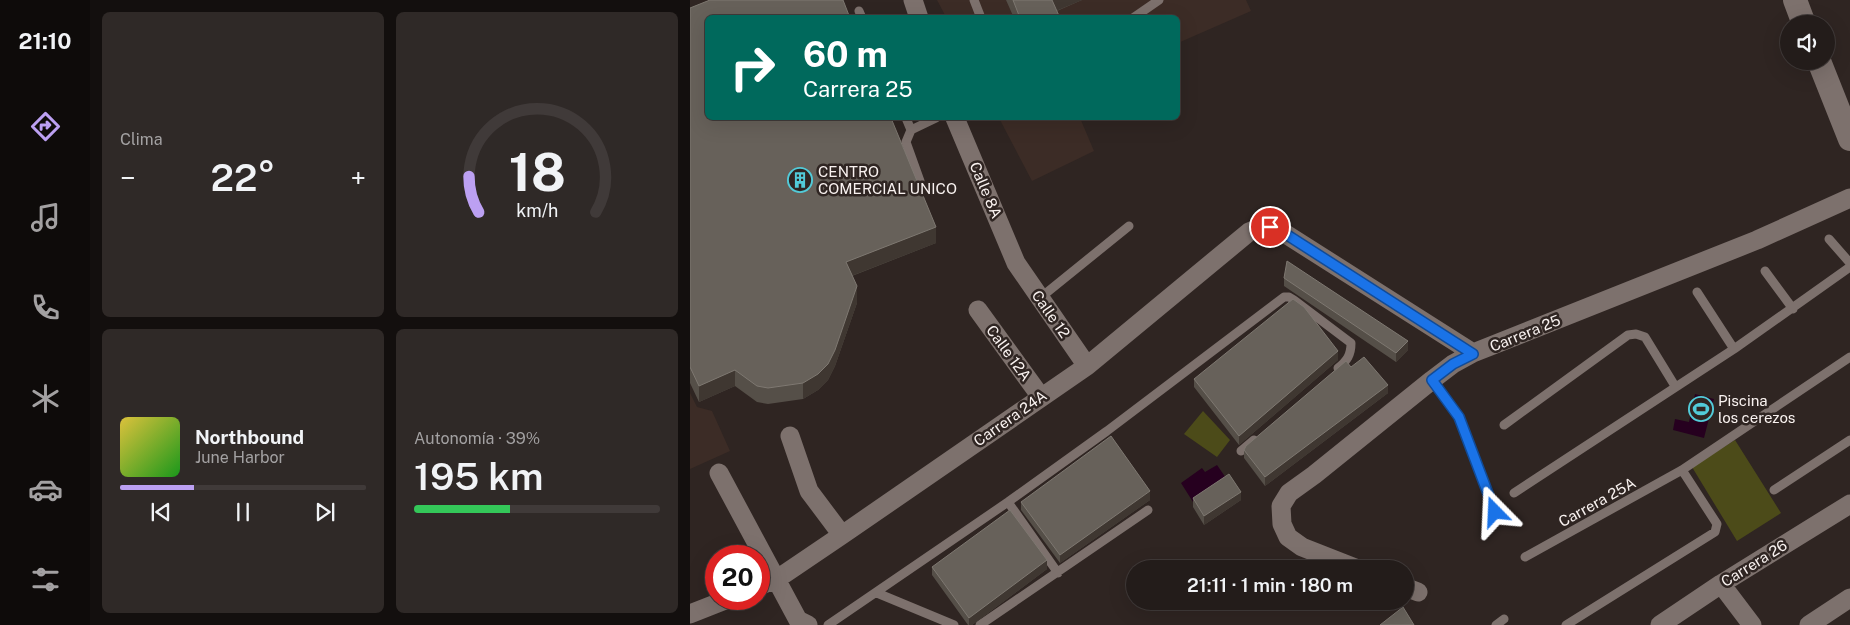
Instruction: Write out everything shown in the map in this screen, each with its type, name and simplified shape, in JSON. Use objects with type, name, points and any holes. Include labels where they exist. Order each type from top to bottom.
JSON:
[{"type":"street","points":[[913,0],[918,15]]},
{"type":"street","points":[[1795,0],[1801,15]]},
{"type":"street","points":[[1823,70],[1850,139]]},
{"type":"street","name":"Calle 8A","points":[[956,120],[1016,262]]},
{"type":"street","name":"Carrera 25","points":[[1335,560],[1302,547],[1288,536],[1282,524],[1281,506],[1288,493],[1314,475],[1453,364],[1473,354],[1757,240],[1850,198]]},
{"type":"street","name":"Carrera 24A","points":[[770,582],[777,579],[842,535],[1087,366],[1249,232],[1261,226],[1281,231],[1473,354]]},
{"type":"street","name":"Calle 12","points":[[1016,262],[1087,366]]},
{"type":"street","name":"Calle 12A","points":[[978,310],[1041,397]]},
{"type":"street","points":[[790,436],[808,491],[842,535]]},
{"type":"street","points":[[720,473],[777,579],[798,623]]},
{"type":"street","name":"Carrera 26","points":[[1660,625],[1721,584],[1850,504]]},
{"type":"street","points":[[1721,584],[1752,625]]},
{"type":"street","points":[[1809,625],[1850,598]]},
{"type":"street","points":[[690,614],[705,608]]},
{"type":"lane","points":[[974,0],[980,15]]},
{"type":"lane","points":[[1137,15],[1159,0]]},
{"type":"lane","points":[[907,120],[911,130]]},
{"type":"lane","points":[[920,181],[906,142],[911,130],[932,120]]},
{"type":"lane","points":[[1040,298],[1129,226]]},
{"type":"lane","points":[[1514,493],[1793,309],[1850,265],[1829,239]]},
{"type":"lane","points":[[1765,271],[1793,309]]},
{"type":"lane","points":[[1697,292],[1734,349]]},
{"type":"lane","points":[[828,625],[1008,502],[1107,431],[1284,297],[1294,300],[1351,343],[1351,353],[1348,358],[1330,375]]},
{"type":"lane","points":[[1504,425],[1628,335],[1636,334],[1645,337],[1675,386]]},
{"type":"lane","name":"Carrera 25A","points":[[1525,557],[1682,470],[1850,357]]},
{"type":"lane","points":[[1432,380],[1459,417],[1495,512]]},
{"type":"lane","points":[[1241,451],[1263,432]]},
{"type":"lane","points":[[1774,490],[1850,440]]},
{"type":"lane","points":[[1566,625],[1715,532],[1717,524],[1682,470]]},
{"type":"lane","points":[[1008,502],[1058,573]]},
{"type":"lane","points":[[980,625],[1148,510]]},
{"type":"lane","points":[[877,593],[954,625]]},
{"type":"shaded area","points":[[937,0],[1246,0],[1251,11],[1180,42],[1180,15],[945,15]]},
{"type":"shaded area","points":[[1000,120],[1081,120],[1094,151],[1032,181]]},
{"type":"shaded area","points":[[690,393],[697,407],[712,411],[730,451],[690,469]]},
{"type":"shaded area","name":"Piscina los cerezos","points":[[1695,394],[1714,399],[1704,438],[1673,430],[1675,419],[1689,422]]},
{"type":"shaded area","points":[[1203,411],[1230,440],[1217,457],[1184,434]]},
{"type":"shaded area","points":[[1735,440],[1781,513],[1737,541],[1692,467]]},
{"type":"shaded area","points":[[1217,465],[1226,478],[1193,502],[1181,483],[1202,468],[1205,472]]},
{"type":"building","name":"CENTRO COMERCIAL UNICO","points":[[710,0],[843,0],[849,15],[705,15],[705,120],[892,120],[936,227],[846,262],[857,286],[835,350],[828,364],[818,374],[803,383],[768,388],[757,386],[735,370],[699,386],[690,367],[690,8]]},
{"type":"building","points":[[1013,0],[1052,0],[1059,15],[1019,15]]},
{"type":"building","points":[[1287,261],[1408,341],[1396,353],[1284,278]]},
{"type":"building","points":[[1293,299],[1304,307],[1338,351],[1239,436],[1194,379]]},
{"type":"building","points":[[1364,357],[1388,385],[1265,477],[1244,450],[1246,446],[1346,361],[1351,367]]},
{"type":"building","points":[[1111,436],[1150,491],[1060,555],[1021,502]]},
{"type":"building","points":[[1229,474],[1241,492],[1204,516],[1193,498]]},
{"type":"building","points":[[1010,510],[1047,560],[969,618],[932,567]]},
{"type":"building","points":[[1399,610],[1405,610],[1414,625],[1380,625]]},
{"type":"place","name":"CENTRO COMERCIAL UNICO","points":[[800,180]]},
{"type":"place","name":"Piscina los cerezos","points":[[1701,409]]},
{"type":"route","points":[[1270,227],[1281,231],[1473,354],[1453,364],[1432,380],[1459,417],[1495,512]]}]
